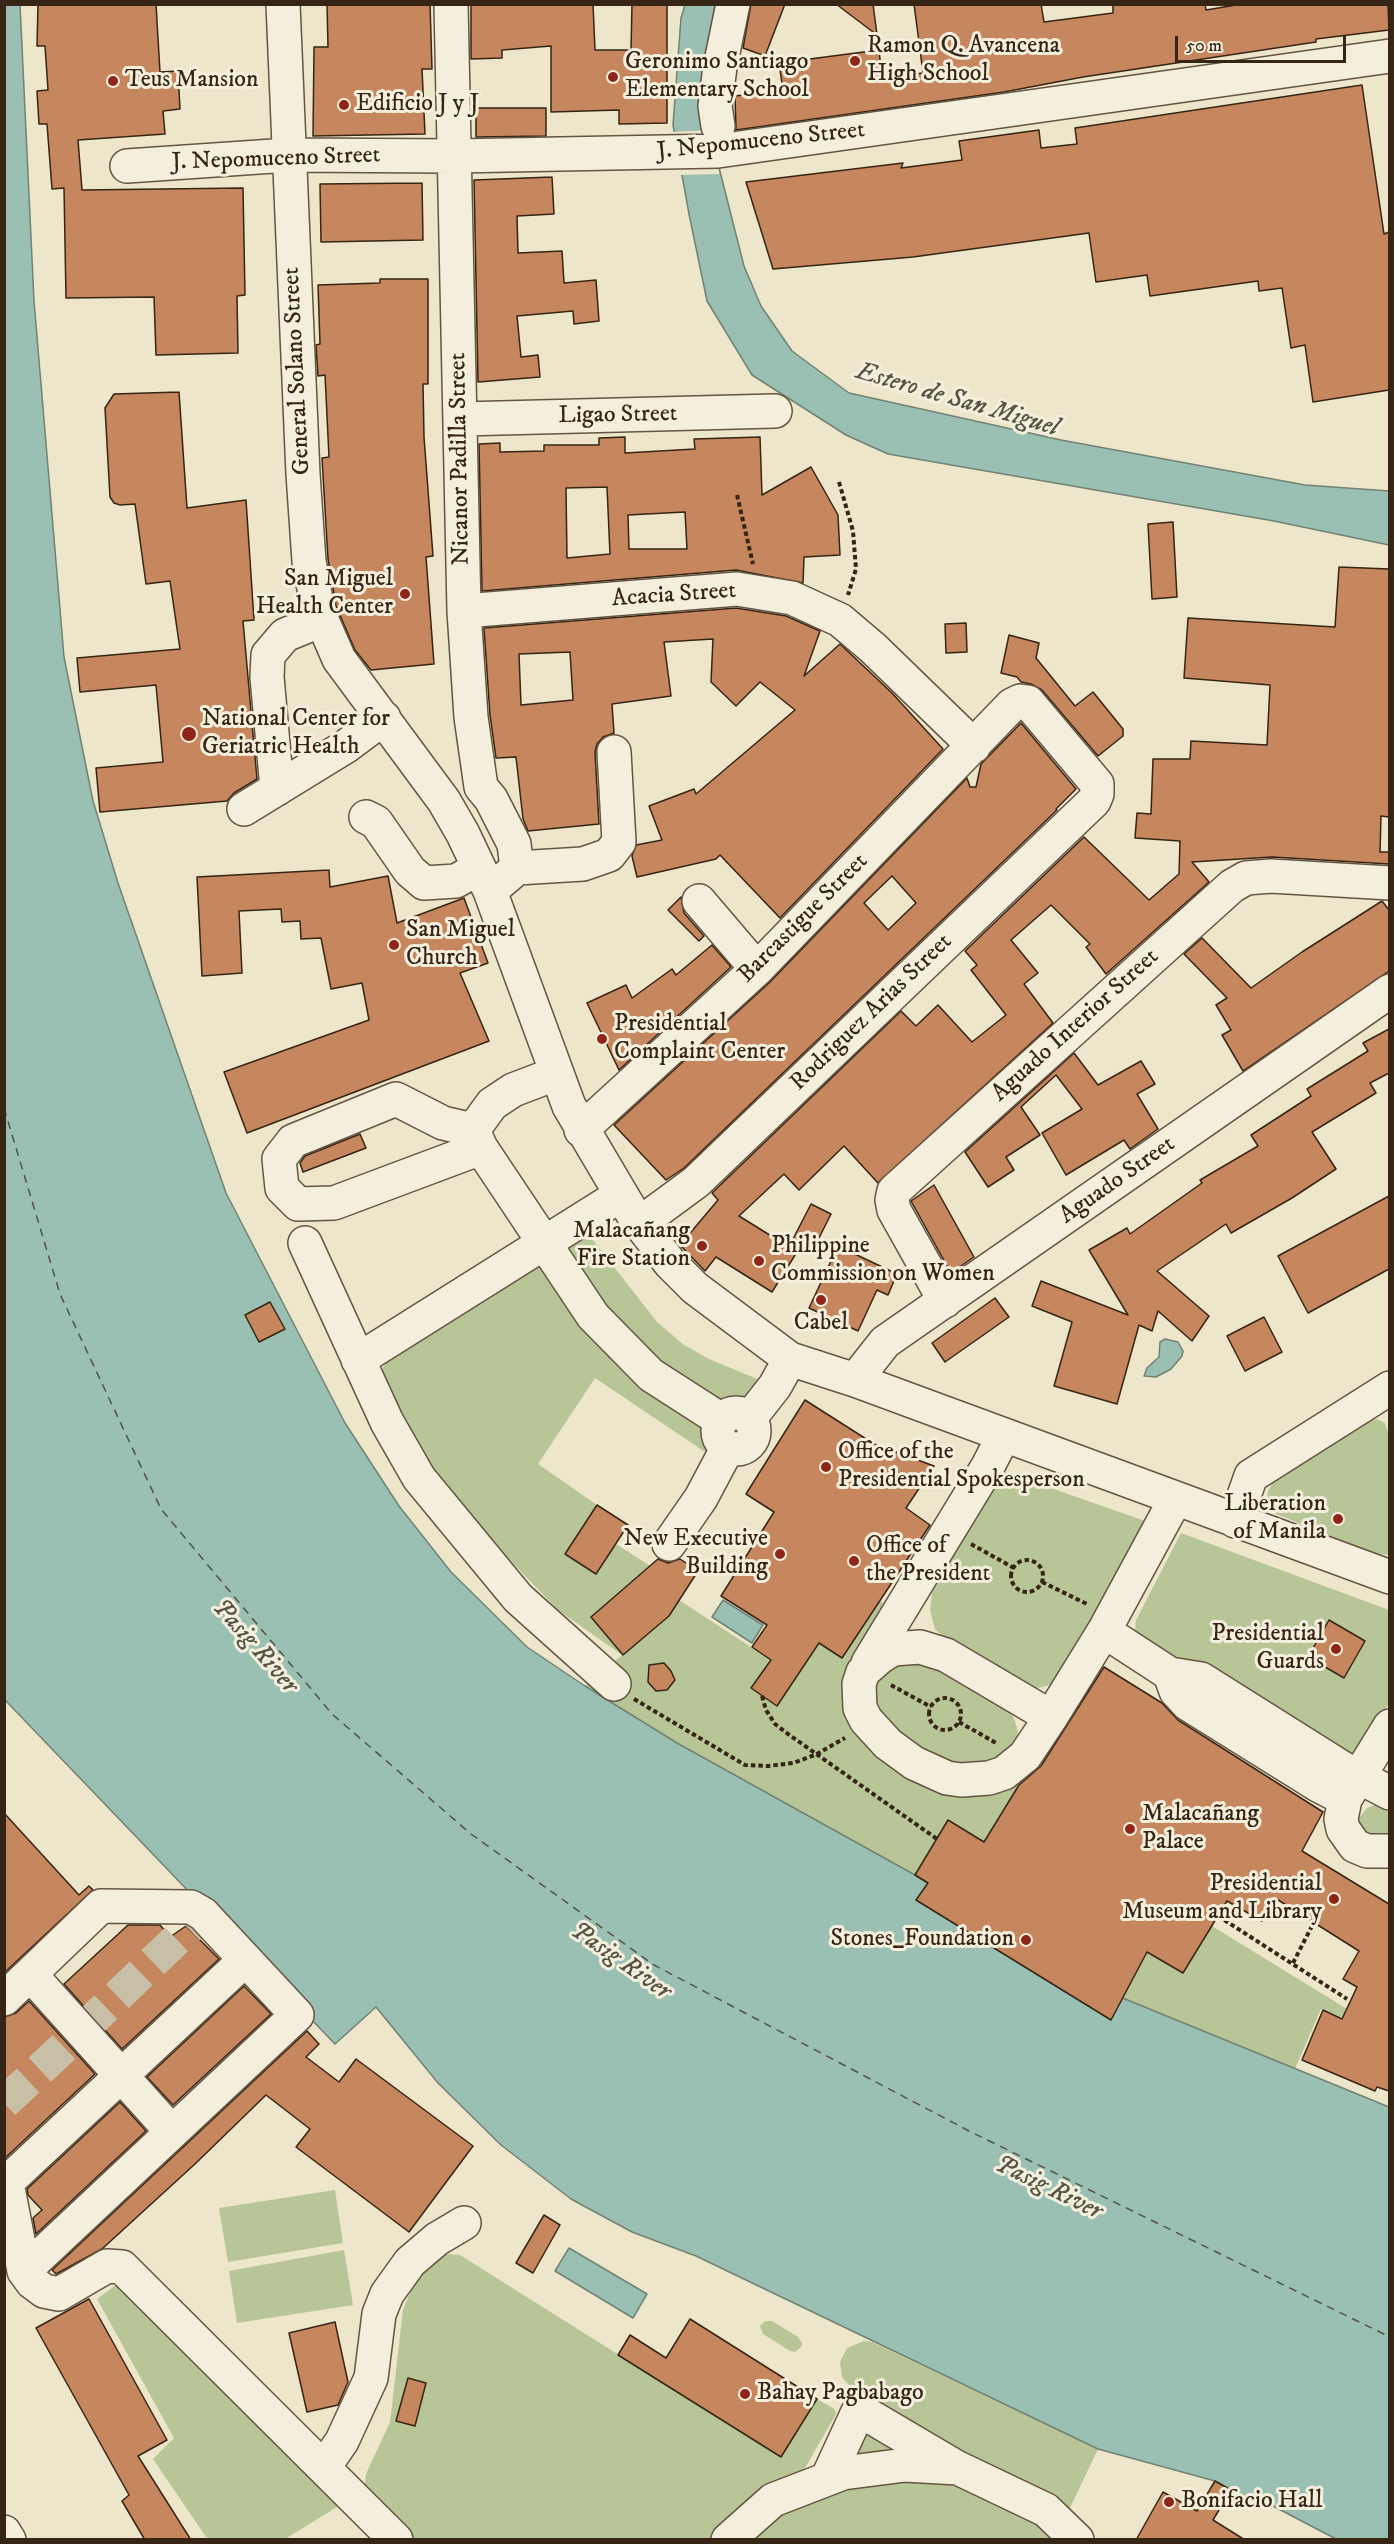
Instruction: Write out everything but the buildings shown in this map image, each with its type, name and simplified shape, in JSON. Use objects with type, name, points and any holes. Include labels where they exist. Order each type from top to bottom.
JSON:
[{"type":"street","name":"General Solano Street","points":[[283,4],[306,518],[309,561],[318,611],[339,658],[444,801],[485,879],[555,1074],[581,1130],[619,1196],[670,1263],[695,1288],[789,1359],[855,1380],[1175,1500],[1389,1577]]},
{"type":"street","name":"Nicanor Padilla Street","points":[[451,4],[464,611],[471,717],[482,787],[491,799],[514,844],[517,867]]},
{"type":"street","points":[[718,139],[715,106],[720,67],[733,4]]},
{"type":"street","name":"J. Nepomuceno Street","points":[[127,166],[288,155],[455,156],[671,153],[718,139],[1389,59]]},
{"type":"street","name":"Ligao Street","points":[[461,419],[776,411]]},
{"type":"street","name":"Acacia Street","points":[[464,611],[737,589],[792,598],[840,620],[873,648],[974,746]]},
{"type":"street","points":[[276,789],[267,677],[268,656],[285,635],[322,620]]},
{"type":"street","name":"Barcastigue Street","points":[[581,1130],[757,969],[1020,700],[1028,702],[1097,784],[1097,794]]},
{"type":"street","points":[[244,809],[345,747],[384,718]]},
{"type":"street","points":[[366,817],[376,822],[410,871],[424,883],[485,879],[517,867],[583,864],[609,855],[620,842],[614,752]]},
{"type":"street","name":"Rodriguez Arias Street","points":[[639,1224],[696,1182],[1094,801],[1097,794]]},
{"type":"street","name":"Aguado Interior Street","points":[[945,1301],[894,1210],[892,1200],[894,1191],[1232,886],[1246,878],[1271,876],[1389,883]]},
{"type":"street","points":[[699,901],[757,969]]},
{"type":"street","name":"Aguado Street","points":[[855,1380],[885,1342],[1389,991]]},
{"type":"street","points":[[555,1074],[513,1090],[492,1104],[477,1139],[334,1203],[298,1204],[282,1188],[279,1159],[293,1141],[396,1099],[477,1139],[544,1245],[593,1316],[651,1375],[733,1428]]},
{"type":"street","points":[[358,1360],[619,1196]]},
{"type":"street","points":[[305,1243],[387,1422],[419,1478],[518,1598],[614,1684]]},
{"type":"street","points":[[669,1544],[701,1498],[733,1428],[775,1386],[789,1359]]},
{"type":"street","points":[[1235,1521],[1251,1476],[1389,1388]]},
{"type":"street","points":[[1004,1435],[988,1466],[863,1672],[858,1697],[860,1708],[870,1725],[888,1744],[914,1763],[947,1778],[989,1778],[1004,1773],[1025,1756],[1051,1717],[1100,1620],[1175,1500]]},
{"type":"street","points":[[1100,1620],[1170,1674],[1201,1679],[1344,1769],[1352,1787]]},
{"type":"street","points":[[863,1672],[893,1649],[920,1647],[953,1659],[1051,1717]]},
{"type":"street","points":[[1389,1726],[1352,1787],[1341,1819],[1348,1838],[1366,1851],[1389,1851]]},
{"type":"street","points":[[1352,1787],[1389,1793]]},
{"type":"street","points":[[4,1999],[101,1906],[191,1907],[297,2015],[24,2271]]},
{"type":"street","points":[[245,1960],[6,2184],[24,2271],[32,2282],[44,2291],[59,2294],[107,2266],[122,2267],[396,2540]]},
{"type":"street","points":[[30,1974],[172,2132]]},
{"type":"street","points":[[324,2467],[342,2441],[371,2378],[379,2314],[387,2294],[410,2262],[437,2239],[464,2223]]},
{"type":"street","points":[[828,2477],[857,2414],[861,2412],[958,2468],[1046,2510],[1077,2540]]},
{"type":"street","points":[[728,2540],[773,2500],[828,2477],[874,2467],[904,2465],[958,2468]]},
{"type":"street","points":[[4,2532],[9,2540]]},
{"type":"path","points":[[839,482],[853,531],[856,569],[840,620]]},
{"type":"path","points":[[737,495],[753,557],[752,592]]},
{"type":"path","points":[[965,1541],[1014,1568]]},
{"type":"path","points":[[1022,1561],[1032,1561],[1042,1571],[1042,1582],[1030,1591],[1020,1590],[1013,1582],[1014,1568],[1022,1561]]},
{"type":"path","points":[[1042,1582],[1100,1620]]},
{"type":"path","points":[[863,1672],[931,1707]]},
{"type":"path","points":[[614,1684],[642,1705],[746,1764],[768,1766],[815,1755],[870,1725]]},
{"type":"path","points":[[762,1696],[766,1710],[775,1724],[815,1755],[937,1839]]},
{"type":"path","points":[[943,1699],[953,1700],[959,1708],[959,1722],[951,1729],[935,1727],[930,1717],[931,1707],[943,1699]]},
{"type":"path","points":[[959,1722],[1011,1751],[1025,1756]]},
{"type":"path","points":[[1218,1916],[1347,1999]]},
{"type":"path","points":[[1293,1964],[1314,1922]]},
{"type":"green space","points":[[589,1235],[657,1322],[684,1345],[709,1359],[767,1383],[753,1403],[728,1409],[630,1342],[565,1250]]},
{"type":"green space","points":[[536,1264],[544,1266],[707,1429],[711,1456],[595,1378],[538,1464],[597,1505],[565,1554],[596,1574],[616,1544],[655,1569],[628,1585],[591,1617],[679,1600],[771,1660],[752,1688],[777,1706],[819,1643],[842,1658],[880,1601],[888,1606],[855,1715],[992,1793],[1008,1790],[1021,1782],[984,1842],[948,1820],[915,1875],[677,1743],[585,1686],[622,1655],[558,1610],[478,1527],[441,1482],[397,1419],[383,1384],[383,1367],[393,1354]]},
{"type":"green space","points":[[1377,1419],[1385,1423],[1390,1439],[1390,1555],[1376,1554],[1276,1514],[1267,1503],[1268,1491],[1275,1479],[1365,1421]]},
{"type":"green space","points":[[1002,1471],[1145,1521],[1071,1663],[1051,1685],[1037,1688],[1022,1684],[948,1641],[935,1629],[930,1610],[932,1593]]},
{"type":"green space","points":[[1181,1533],[1389,1610],[1389,1703],[1362,1752],[1353,1756],[1176,1662],[1142,1639],[1135,1630],[1136,1620]]},
{"type":"green space","points":[[924,1658],[1004,1704],[1014,1718],[1018,1732],[1016,1746],[1007,1761],[946,1765],[881,1722],[869,1686],[875,1672]]},
{"type":"green space","points":[[1379,1803],[1389,1806],[1390,1843],[1375,1845],[1359,1825],[1359,1818],[1367,1808]]},
{"type":"green space","points":[[1212,1926],[1347,2009],[1343,2018],[1321,2009],[1295,2069],[1103,1990],[1131,1942],[1183,1973]]},
{"type":"green space","points":[[335,2190],[343,2243],[228,2262],[219,2208]]},
{"type":"green space","points":[[344,2250],[353,2305],[237,2323],[229,2271]]},
{"type":"green space","points":[[460,2255],[781,2457],[817,2399],[833,2408],[836,2412],[835,2416],[801,2475],[715,2539],[414,2539],[368,2493],[365,2484],[366,2474],[390,2422],[403,2310],[414,2283],[437,2256]]},
{"type":"green space","points":[[124,2279],[340,2503],[337,2507],[285,2539],[214,2540],[206,2537],[153,2459],[174,2438],[97,2299]]},
{"type":"green space","points":[[765,2321],[772,2321],[798,2337],[802,2343],[801,2347],[795,2352],[790,2351],[763,2334],[760,2326]]},
{"type":"green space","points":[[864,2341],[872,2342],[1098,2449],[1069,2510],[965,2460],[851,2388],[842,2377],[840,2362],[847,2348]]},
{"type":"green space","points":[[857,2427],[908,2450],[851,2458]]},
{"type":"green space","points":[[877,2474],[982,2486],[1060,2540],[744,2540],[777,2512]]},
{"type":"water","name":"Pasig River","points":[[20,4],[34,301],[64,657],[93,801],[118,883],[226,1193],[345,1423],[399,1506],[451,1572],[527,1647],[585,1686],[677,1743],[915,1875],[1103,1990],[1389,2107],[1389,2539],[1336,2539],[1273,2506],[1231,2490],[1215,2481],[1098,2449],[696,2256],[632,2232],[571,2199],[501,2145],[438,2083],[376,2007],[335,2044],[5,1700],[4,5]]},
{"type":"water","points":[[685,5],[727,5],[709,128],[744,266],[761,306],[792,351],[849,393],[1061,440],[1305,485],[1389,491],[1389,545],[1274,521],[888,454],[846,435],[752,375],[707,301],[689,214],[673,125],[681,18]]},
{"type":"water","points":[[1165,1339],[1178,1342],[1183,1351],[1182,1356],[1171,1369],[1156,1377],[1144,1376],[1147,1368],[1159,1357],[1160,1342]]},
{"type":"water","points":[[723,1600],[763,1625],[752,1643],[712,1617]]},
{"type":"water","points":[[569,2248],[647,2294],[633,2318],[555,2271]]},
{"type":"pier","points":[[712,130],[718,151],[719,174],[679,175],[671,132]]},
{"type":"ferry route","points":[[4,1108],[60,1294],[161,1509],[332,1714],[471,1834],[654,1965],[969,2131],[1390,2337]]},
{"type":"tunnel","points":[[82,2030],[199,1918]]},
{"type":"tunnel","points":[[4,2103],[79,2033]]},
{"type":"place","name":"Ramon Q. Avancena High School","points":[[855,61]]},
{"type":"place","name":"Geronimo Santiago Elementary School","points":[[613,77]]},
{"type":"place","name":"Teus Mansion","points":[[113,81]]},
{"type":"place","name":"Edificio J y J","points":[[344,105]]},
{"type":"place","name":"San Miguel Health Center","points":[[405,594]]},
{"type":"place","name":"National Center for Geriatric Health","points":[[189,734]]},
{"type":"place","name":"San Miguel Church","points":[[394,945]]},
{"type":"place","name":"Presidential Complaint Center","points":[[602,1039]]},
{"type":"place","name":"Malacañang Fire Station","points":[[702,1246]]},
{"type":"place","name":"Philippine Commission on Women","points":[[759,1261]]},
{"type":"place","name":"Cabel","points":[[821,1300]]},
{"type":"place","name":"Office of the Presidential Spokesperson","points":[[826,1467]]},
{"type":"place","name":"Liberation of Manila","points":[[1338,1519]]},
{"type":"place","name":"New Executive Building","points":[[780,1554]]},
{"type":"place","name":"Office of the President","points":[[854,1561]]},
{"type":"place","name":"Presidential Guards","points":[[1336,1649]]},
{"type":"place","name":"Malacañang Palace","points":[[1130,1829]]},
{"type":"place","name":"Presidential Museum and Library","points":[[1334,1899]]},
{"type":"place","name":"Stones_Foundation","points":[[1026,1940]]},
{"type":"place","name":"Bahay Pagbabago","points":[[745,2394]]},
{"type":"place","name":"Bonifacio Hall","points":[[1169,2502]]},
{"type":"water label","name":"Estero de San Miguel","points":[[957,401]]}]
